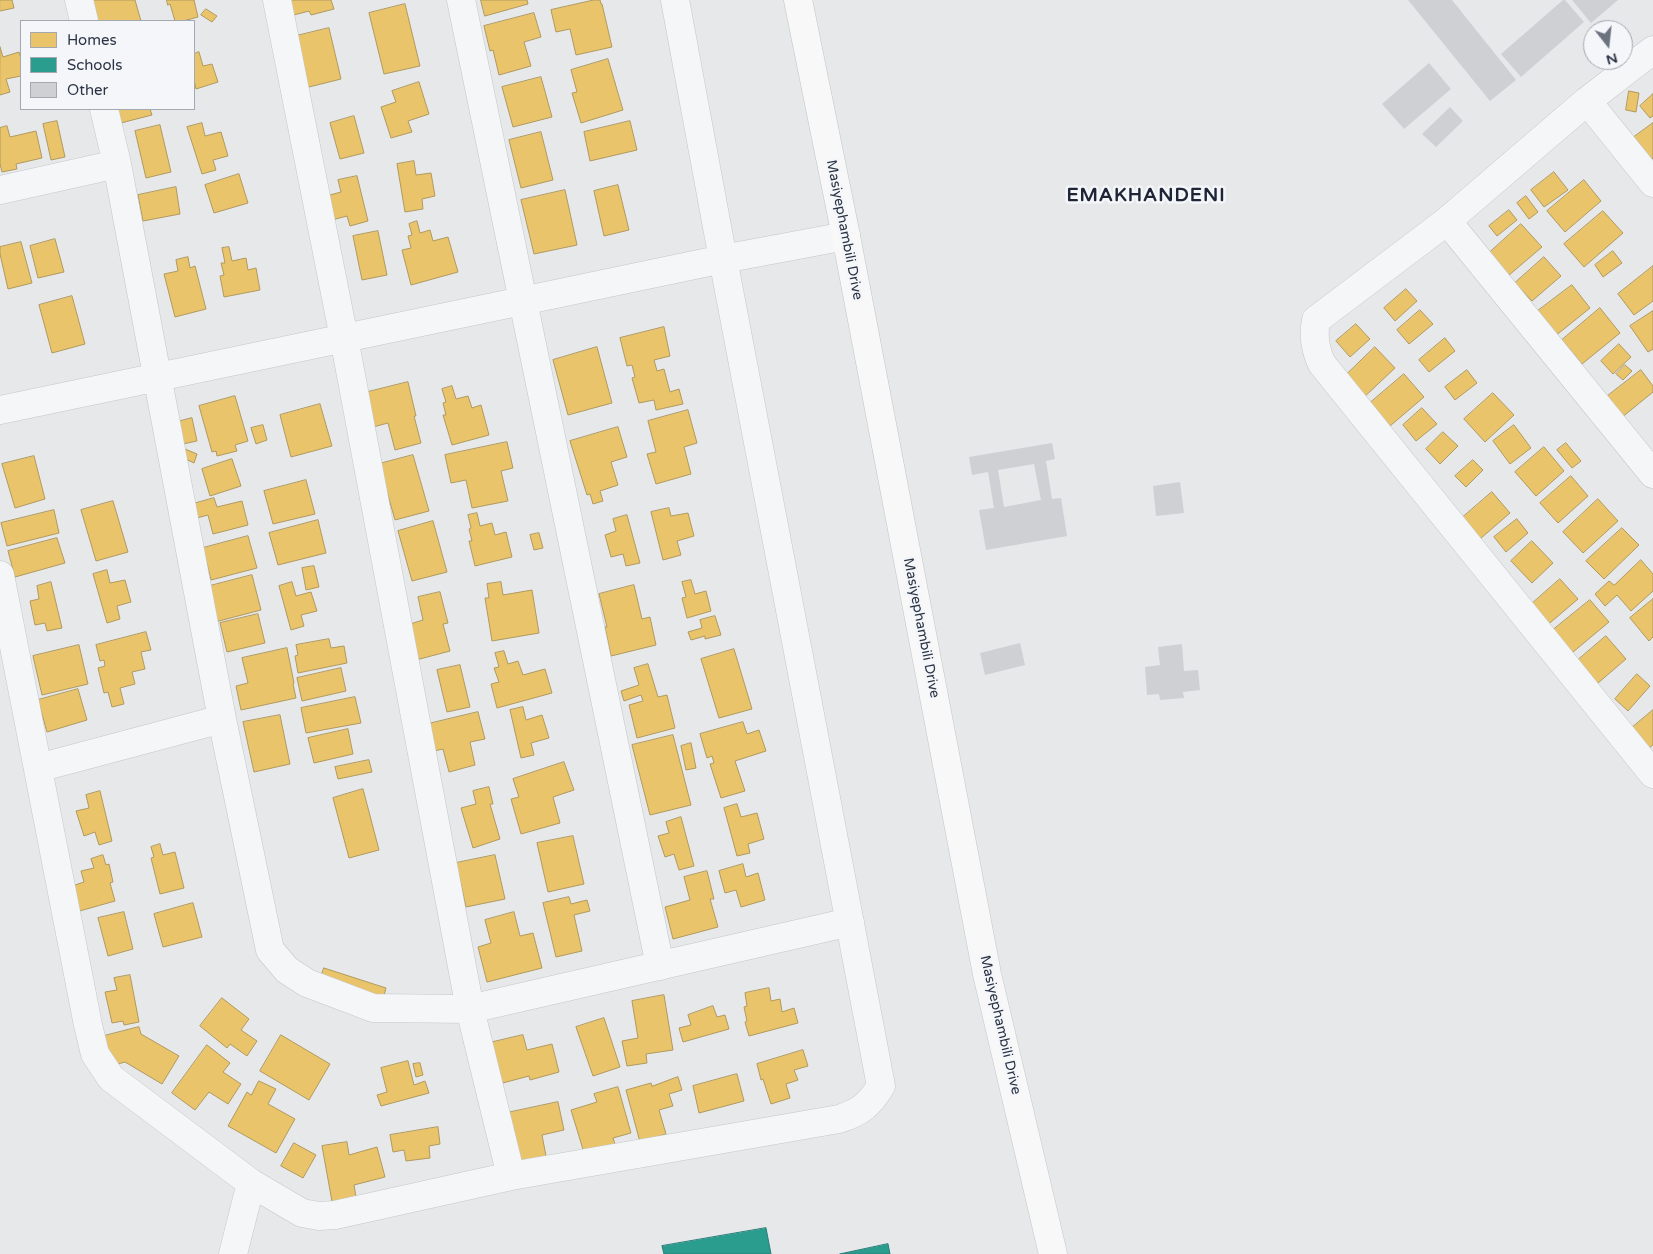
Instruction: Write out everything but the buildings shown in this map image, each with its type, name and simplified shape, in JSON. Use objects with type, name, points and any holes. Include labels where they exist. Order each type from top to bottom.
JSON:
[{"type":"main road","name":"Masiyephambili Drive","points":[[798,0],[846,236],[988,974],[1053,1254]]},
{"type":"street","points":[[79,0],[84,20]]},
{"type":"street","points":[[277,0],[344,338],[470,1009],[511,1176]]},
{"type":"street","points":[[461,0],[660,966]]},
{"type":"street","points":[[0,575],[95,1054],[111,1078],[251,1183],[302,1213],[319,1216],[335,1215],[511,1176],[840,1119],[864,1108],[874,1098],[881,1086],[675,0]]},
{"type":"street","points":[[1653,50],[1587,101],[1447,221],[1316,320],[1314,331],[1317,355],[1322,364],[1653,774]]},
{"type":"street","points":[[1587,101],[1653,183]]},
{"type":"street","points":[[104,110],[117,164],[222,719],[270,950],[287,970],[307,983],[373,1008],[470,1009],[850,922]]},
{"type":"street","points":[[0,190],[117,164]]},
{"type":"street","points":[[1447,221],[1653,474]]},
{"type":"street","points":[[0,410],[723,259],[846,236]]},
{"type":"street","points":[[38,768],[222,719]]},
{"type":"street","points":[[233,1254],[251,1183]]},
{"type":"district","name":"EMAKHANDENI","points":[[1146,196]]}]
